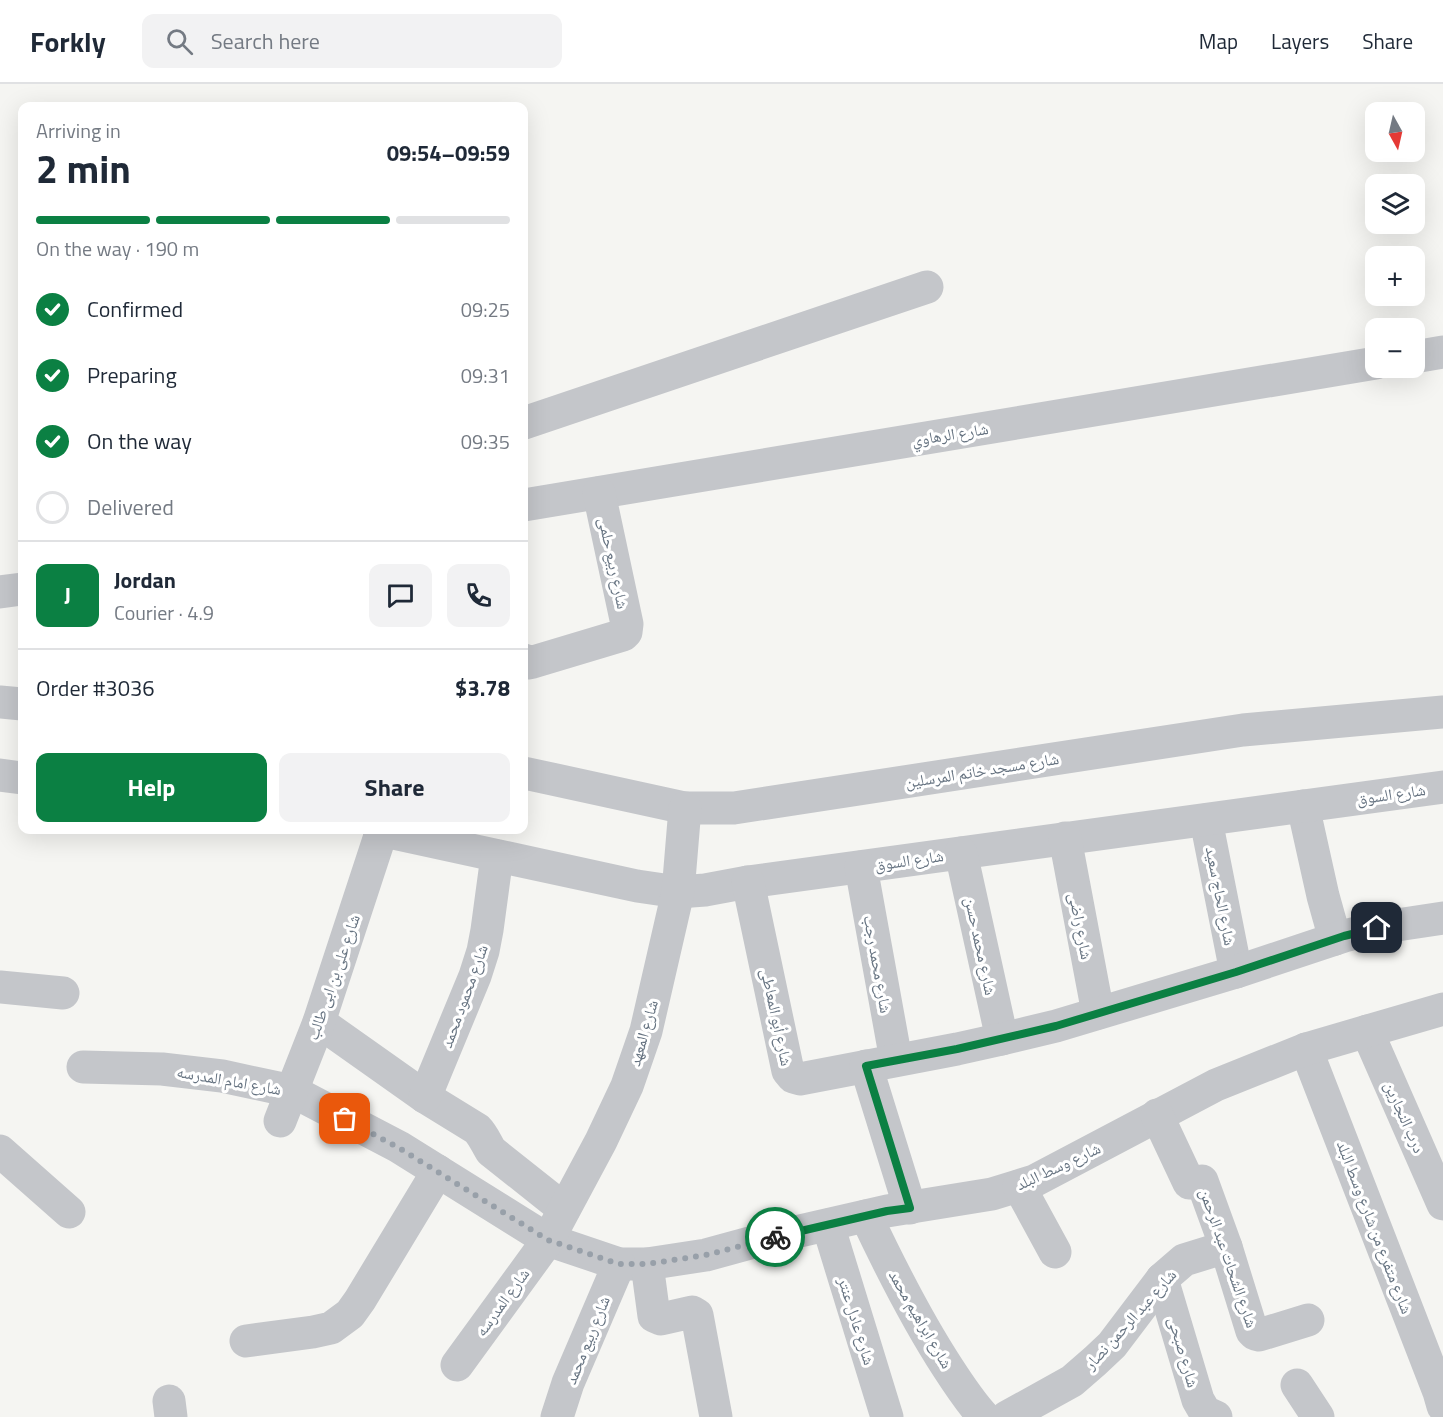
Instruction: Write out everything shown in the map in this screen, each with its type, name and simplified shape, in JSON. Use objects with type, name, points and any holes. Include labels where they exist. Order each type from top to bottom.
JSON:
[{"type":"street","points":[[528,422],[927,287]]},
{"type":"street","points":[[1425,355],[1443,352]]},
{"type":"street","name":"شارع الرهاوي","points":[[528,504],[1365,365]]},
{"type":"street","name":"شارع ربيع حلمى","points":[[528,663],[623,635],[626,632],[627,624],[598,493]]},
{"type":"street","points":[[0,592],[18,590]]},
{"type":"street","points":[[0,702],[18,704]]},
{"type":"street","name":"شارع مسجد خاتم المرسلين","points":[[528,774],[686,808],[734,808],[1243,730],[1443,712]]},
{"type":"street","points":[[0,776],[18,778]]},
{"type":"street","name":"شارع السوق","points":[[398,834],[637,886],[678,892],[1443,787]]},
{"type":"street","points":[[1303,806],[1335,939]]},
{"type":"street","name":"شارع المعهد","points":[[548,1240],[601,1141],[627,1086],[646,1031],[678,892],[686,808]]},
{"type":"street","name":"شارع الحاج سعيد","points":[[1206,820],[1236,972]]},
{"type":"street","name":"شارع على بن ابى طالب","points":[[280,1121],[319,1022],[379,834]]},
{"type":"street","name":"شارع راضى","points":[[1065,838],[1098,1013]]},
{"type":"street","name":"شارع محمد حسن","points":[[961,853],[1002,1039]]},
{"type":"street","name":"شارع محمود محمد","points":[[425,1097],[475,976],[488,930],[497,856]]},
{"type":"street","name":"شارع محمد رجب","points":[[861,867],[881,1063],[910,1208]]},
{"type":"street","name":"شارع أبو المعاطى","points":[[748,882],[788,1071],[793,1077],[800,1079],[957,1049],[1056,1026],[1236,972],[1335,939],[1377,928],[1443,918]]},
{"type":"street","points":[[0,987],[63,993]]},
{"type":"street","name":"شارع وسط البلد","points":[[633,1264],[706,1255],[866,1216],[992,1194],[1018,1186],[1043,1176],[1216,1084],[1306,1049],[1443,1009]]},
{"type":"street","points":[[319,1022],[425,1097],[477,1129],[483,1135],[491,1151],[564,1209]]},
{"type":"street","name":"درب النجارين","points":[[1367,1031],[1443,1204]]},
{"type":"street","name":"شارع متفرع من شارع وسط البلد","points":[[1306,1049],[1440,1392],[1443,1406]]},
{"type":"street","name":"شارع امام المدرسه","points":[[83,1067],[174,1070],[222,1076],[292,1091],[399,1148],[548,1240],[633,1264]]},
{"type":"street","name":"شارع الشحات عبد الرحمن","points":[[1157,1115],[1189,1183],[1202,1181],[1226,1246],[1252,1331],[1259,1335],[1308,1320]]},
{"type":"street","points":[[0,1151],[69,1212]]},
{"type":"street","points":[[246,1341],[331,1328],[350,1314],[438,1171]]},
{"type":"street","points":[[1018,1186],[1055,1252]]},
{"type":"street","name":"شارع ابراهيم محمد","points":[[866,1216],[926,1335],[961,1388],[984,1417]]},
{"type":"street","name":"شارع عادل عنتر","points":[[828,1225],[887,1417]]},
{"type":"street","name":"شارع المدرسه","points":[[457,1365],[548,1240]]},
{"type":"street","name":"شارع عبد الرحمن نصار","points":[[1007,1417],[1072,1382],[1112,1345],[1162,1279],[1184,1260],[1226,1246]]},
{"type":"street","points":[[633,1264],[654,1316],[661,1319],[692,1312],[697,1315],[716,1417]]},
{"type":"street","name":"شارع ربيع محمد","points":[[557,1417],[568,1383],[633,1264]]},
{"type":"street","name":"شارع صبحى","points":[[1162,1279],[1198,1400],[1205,1412],[1216,1417]]},
{"type":"street","points":[[1297,1385],[1318,1417]]},
{"type":"way so far","points":[[345,1119],[399,1148],[548,1240],[619,1264],[647,1264],[706,1255],[775,1237]]},
{"type":"route","points":[[775,1237],[887,1211],[910,1208],[866,1066],[957,1049],[1056,1026],[1236,972],[1344,936],[1377,928]]}]
